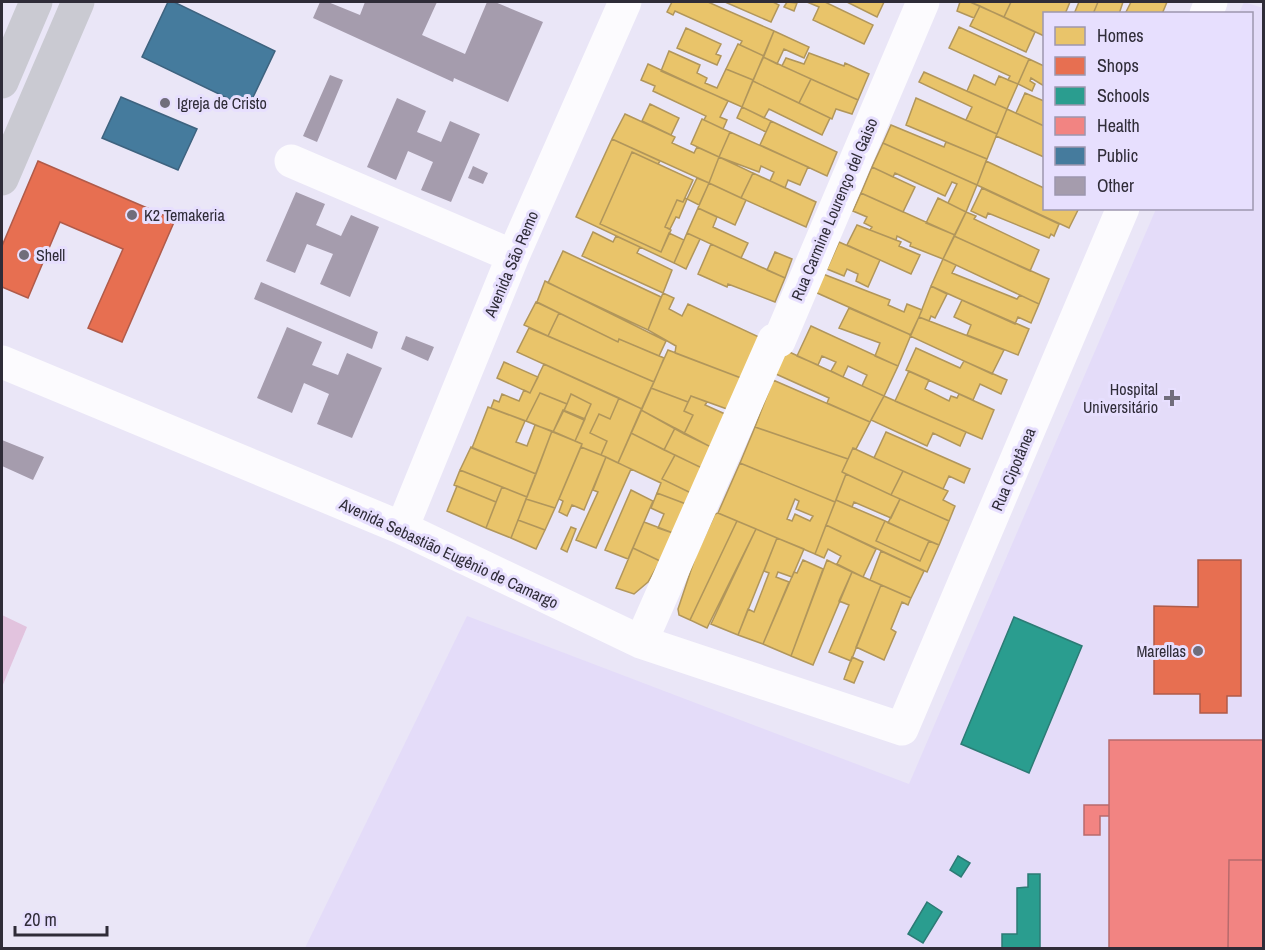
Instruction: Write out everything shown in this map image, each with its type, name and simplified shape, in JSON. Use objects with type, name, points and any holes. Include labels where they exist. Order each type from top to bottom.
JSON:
[{"type":"main road","points":[[2,82],[36,2]]},
{"type":"main road","points":[[2,179],[78,2]]},
{"type":"street","name":"Avenida São Remo","points":[[402,528],[513,256],[625,2]]},
{"type":"street","name":"Rua Carmine Lourenço del Gaiso","points":[[641,642],[774,340],[779,341],[923,2]]},
{"type":"street","points":[[291,161],[513,256]]},
{"type":"street","name":"Rua Cipotânea","points":[[902,729],[1122,210]]},
{"type":"street","name":"Avenida Sebastião Eugênio de Camargo","points":[[2,362],[402,528],[641,642],[902,729]]},
{"type":"shaded area","points":[[1244,2],[1263,8],[1263,948],[305,948],[467,616],[909,784],[1156,210],[1253,210],[1253,12],[1239,12]]},
{"type":"shaded area","points":[[2,615],[27,627],[2,687]]},
{"type":"building: Homes","points":[[672,2],[708,2],[774,31],[764,56],[740,45],[742,41],[675,11],[673,15],[667,12]]},
{"type":"building: Homes","points":[[725,2],[773,2],[779,5],[771,22]]},
{"type":"building: Homes","points":[[787,2],[797,3],[794,11],[784,7]]},
{"type":"building: Homes","points":[[807,2],[825,2],[873,25],[864,44],[813,20],[819,7]]},
{"type":"building: Homes","points":[[847,2],[884,2],[877,17]]},
{"type":"building: Homes","points":[[960,2],[970,2],[980,6],[974,18],[957,11]]},
{"type":"building: Homes","points":[[970,2],[1011,2],[1004,17]]},
{"type":"building: Homes","points":[[1011,2],[1070,2],[1066,12],[1043,12],[1043,36],[1004,17]]},
{"type":"building: Homes","points":[[1079,2],[1098,2],[1094,12],[1075,12]]},
{"type":"building: Homes","points":[[1098,2],[1123,2],[1120,12],[1094,12]]},
{"type":"building: Homes","points":[[1131,2],[1167,2],[1163,12],[1126,12]]},
{"type":"building: Homes","points":[[980,6],[1035,32],[1026,52],[970,26]]},
{"type":"building: Homes","points":[[959,27],[1029,59],[1018,84],[1008,80],[1010,76],[949,48]]},
{"type":"building: Homes","points":[[686,28],[721,44],[716,54],[721,56],[717,65],[677,48]]},
{"type":"building: Homes","points":[[774,31],[809,47],[804,58],[784,49],[777,64],[763,57]]},
{"type":"building: Homes","points":[[738,44],[764,56],[753,80],[726,69]]},
{"type":"building: Homes","points":[[669,51],[700,65],[697,73],[707,78],[705,83],[717,88],[726,69],[753,80],[742,107],[661,71]]},
{"type":"building: Homes","points":[[809,53],[844,66],[845,63],[869,74],[858,100],[782,66],[786,58],[804,64]]},
{"type":"building: Homes","points":[[763,57],[811,79],[799,103],[753,81]]},
{"type":"building: Homes","points":[[1029,59],[1043,66],[1043,85],[1031,78],[1030,81],[1035,84],[1032,91],[1018,84]]},
{"type":"building: Homes","points":[[648,64],[728,101],[720,117],[727,120],[723,129],[704,120],[706,116],[653,91],[655,86],[641,80]]},
{"type":"building: Homes","points":[[924,72],[1007,109],[997,134],[966,120],[972,107],[919,82]]},
{"type":"building: Homes","points":[[974,75],[995,85],[999,76],[1018,84],[1007,109],[967,91]]},
{"type":"building: Homes","points":[[811,79],[858,100],[852,114],[836,109],[832,119],[799,103]]},
{"type":"building: Homes","points":[[753,81],[830,118],[822,135],[769,109],[764,118],[742,107]]},
{"type":"building: Homes","points":[[1025,93],[1043,101],[1043,126],[1016,113]]},
{"type":"building: Homes","points":[[916,98],[997,134],[987,159],[906,125]]},
{"type":"building: Homes","points":[[650,104],[679,118],[671,135],[642,121]]},
{"type":"building: Homes","points":[[742,107],[771,121],[766,132],[737,118]]},
{"type":"building: Homes","points":[[1007,109],[1043,126],[1043,157],[996,136]]},
{"type":"building: Homes","points":[[625,114],[675,137],[672,143],[694,153],[697,147],[719,157],[709,183],[612,139]]},
{"type":"building: Homes","points":[[702,119],[730,132],[719,157],[691,144]]},
{"type":"building: Homes","points":[[771,121],[837,152],[827,176],[760,145]]},
{"type":"building: Homes","points":[[891,125],[944,147],[946,142],[987,159],[977,185],[883,143]]},
{"type":"building: Homes","points":[[730,132],[808,167],[800,185],[788,180],[785,188],[770,181],[774,172],[761,166],[759,172],[719,157]]},
{"type":"building: Homes","points":[[612,139],[660,161],[658,164],[632,152],[600,224],[661,252],[669,233],[684,240],[674,263],[576,217]]},
{"type":"building: Homes","points":[[883,143],[977,185],[966,212],[948,203],[957,184],[952,182],[945,196],[895,173],[893,177],[872,167]]},
{"type":"building: Homes","points":[[632,152],[693,180],[683,202],[677,200],[665,227],[671,230],[661,252],[600,224]]},
{"type":"building: Homes","points":[[719,157],[753,173],[741,198],[709,183]]},
{"type":"building: Homes","points":[[986,161],[1043,188],[1043,210],[1078,210],[1069,228],[977,185]]},
{"type":"building: Homes","points":[[872,167],[915,187],[903,212],[861,193]]},
{"type":"building: Homes","points":[[753,173],[816,202],[806,227],[741,198]]},
{"type":"building: Homes","points":[[697,178],[709,183],[699,205],[687,199]]},
{"type":"building: Homes","points":[[709,183],[746,200],[735,225],[698,208]]},
{"type":"building: Homes","points":[[982,188],[1059,224],[1054,236],[1051,234],[1049,238],[988,213],[986,218],[971,211]]},
{"type":"building: Homes","points":[[861,193],[955,235],[943,259],[910,246],[911,243],[897,236],[896,240],[870,230],[872,227],[864,223],[867,217],[853,211]]},
{"type":"building: Homes","points":[[685,198],[687,199],[679,218],[676,217],[670,229],[665,227],[677,200],[683,202]]},
{"type":"building: Homes","points":[[938,198],[966,212],[955,235],[926,223]]},
{"type":"building: Homes","points":[[698,208],[717,217],[713,227],[748,243],[741,258],[687,233]]},
{"type":"building: Homes","points":[[966,212],[976,216],[974,219],[1039,250],[1030,271],[954,236]]},
{"type":"building: Homes","points":[[857,225],[901,242],[899,246],[920,255],[911,274],[847,245]]},
{"type":"building: Homes","points":[[593,232],[613,242],[616,236],[640,247],[637,253],[672,270],[663,293],[582,256]]},
{"type":"building: Homes","points":[[687,233],[700,239],[686,269],[674,263]]},
{"type":"building: Homes","points":[[954,236],[1049,279],[1039,304],[943,259]]},
{"type":"building: Homes","points":[[839,242],[880,260],[868,287],[856,281],[858,274],[847,269],[844,276],[827,269]]},
{"type":"building: Homes","points":[[711,244],[785,278],[775,302],[728,284],[727,287],[698,274]]},
{"type":"building: Homes","points":[[563,251],[661,297],[648,330],[548,283]]},
{"type":"building: Homes","points":[[775,252],[792,259],[785,278],[767,270]]},
{"type":"building: Homes","points":[[943,259],[956,265],[952,273],[1017,299],[1020,295],[1039,304],[1031,323],[1018,317],[1015,324],[931,286]]},
{"type":"building: Homes","points":[[823,274],[890,300],[888,305],[904,312],[907,304],[922,310],[911,335],[815,292]]},
{"type":"building: Homes","points":[[545,281],[666,341],[659,356],[619,339],[618,342],[537,302]]},
{"type":"building: Homes","points":[[931,286],[947,294],[935,318],[931,316],[929,321],[919,317]]},
{"type":"building: Homes","points":[[663,293],[674,298],[669,309],[682,316],[688,304],[759,337],[741,378],[675,353],[676,346],[648,330]]},
{"type":"building: Homes","points":[[962,300],[1029,329],[1018,355],[967,335],[971,325],[954,317]]},
{"type":"building: Homes","points":[[536,302],[559,313],[548,336],[524,325]]},
{"type":"building: Homes","points":[[849,308],[911,335],[898,366],[875,356],[880,343],[839,328]]},
{"type":"building: Homes","points":[[559,313],[618,342],[619,339],[664,358],[654,382],[548,336]]},
{"type":"building: Homes","points":[[919,317],[1004,350],[992,374],[910,336]]},
{"type":"building: Homes","points":[[811,326],[898,366],[884,396],[862,386],[867,375],[848,366],[843,377],[831,371],[836,362],[822,356],[818,365],[797,356]]},
{"type":"building: Homes","points":[[529,328],[654,382],[642,409],[517,352]]},
{"type":"building: Homes","points":[[916,348],[960,368],[964,361],[1007,380],[1001,394],[980,384],[973,400],[906,370]]},
{"type":"building: Homes","points":[[668,350],[741,378],[727,409],[691,396],[688,402],[651,388]]},
{"type":"building: Homes","points":[[785,350],[884,396],[870,422],[827,403],[829,398],[776,374]]},
{"type":"building: Homes","points":[[504,362],[538,377],[530,393],[497,378]]},
{"type":"building: Homes","points":[[544,364],[619,398],[610,419],[599,414],[590,433],[607,441],[601,455],[581,447],[582,444],[575,441],[591,404],[571,394],[567,404],[540,393],[526,421],[491,408],[494,400],[499,402],[502,394],[519,401],[524,390],[530,393]]},
{"type":"building: Homes","points":[[909,371],[929,380],[925,389],[949,401],[951,396],[957,398],[959,394],[994,410],[982,439],[895,401]]},
{"type":"building: Homes","points":[[773,380],[870,422],[848,459],[755,427]]},
{"type":"building: Homes","points":[[651,388],[688,402],[684,411],[693,415],[684,434],[641,410]]},
{"type":"building: Homes","points":[[540,393],[567,404],[553,432],[526,421]]},
{"type":"building: Homes","points":[[571,394],[591,404],[584,420],[564,411]]},
{"type":"building: Homes","points":[[691,396],[707,402],[705,405],[725,414],[711,447],[684,434],[693,415],[684,411]]},
{"type":"building: Homes","points":[[884,396],[966,432],[960,446],[933,433],[927,446],[871,420]]},
{"type":"building: Homes","points":[[619,398],[642,409],[618,463],[601,455],[607,441],[590,433],[599,414],[610,419]]},
{"type":"building: Homes","points":[[488,407],[525,421],[516,442],[527,446],[535,425],[552,431],[536,474],[472,448]]},
{"type":"building: Homes","points":[[563,410],[585,419],[575,441],[553,432]]},
{"type":"building: Homes","points":[[641,410],[675,428],[664,450],[631,433]]},
{"type":"building: Homes","points":[[755,427],[848,459],[842,472],[846,474],[835,502],[740,463]]},
{"type":"building: Homes","points":[[675,428],[711,447],[702,468],[664,450]]},
{"type":"building: Homes","points":[[552,431],[582,444],[555,508],[526,499]]},
{"type":"building: Homes","points":[[886,432],[970,469],[964,483],[949,476],[943,489],[874,458]]},
{"type":"building: Homes","points":[[631,433],[675,455],[662,479],[691,493],[686,504],[657,493],[661,483],[618,463]]},
{"type":"building: Homes","points":[[471,447],[536,474],[527,497],[460,470]]},
{"type":"building: Homes","points":[[581,447],[606,457],[584,510],[572,505],[567,516],[559,512],[563,501],[559,499]]},
{"type":"building: Homes","points":[[853,448],[903,471],[891,495],[842,472]]},
{"type":"building: Homes","points":[[675,455],[702,468],[691,493],[662,479]]},
{"type":"building: Homes","points":[[606,457],[631,469],[596,548],[576,540],[598,492],[593,490]]},
{"type":"building: Homes","points":[[740,463],[835,502],[815,554],[718,513]],"holes":[[[795,499],[799,501],[796,509],[813,516],[810,521],[795,514],[792,521],[787,519]]]},
{"type":"building: Homes","points":[[460,470],[502,487],[496,502],[454,485]]},
{"type":"building: Homes","points":[[903,471],[948,491],[943,500],[955,506],[949,521],[891,495]]},
{"type":"building: Homes","points":[[846,474],[900,499],[891,518],[854,502],[852,507],[836,500]]},
{"type":"building: Homes","points":[[457,486],[496,502],[486,528],[447,511]]},
{"type":"building: Homes","points":[[502,487],[527,497],[511,538],[486,528]]},
{"type":"building: Homes","points":[[631,490],[653,501],[628,559],[605,550]]},
{"type":"building: Homes","points":[[657,493],[686,504],[673,533],[658,528],[664,514],[651,508]]},
{"type":"building: Homes","points":[[526,499],[555,508],[545,530],[518,520]]},
{"type":"building: Homes","points":[[900,499],[949,521],[939,545],[888,523]]},
{"type":"building: Homes","points":[[836,500],[885,521],[876,541],[920,561],[929,541],[939,545],[927,572],[826,525]]},
{"type":"building: Homes","points":[[718,513],[737,521],[690,620],[679,615],[678,609],[696,555],[715,514]]},
{"type":"building: Homes","points":[[518,520],[545,530],[536,549],[511,538]]},
{"type":"building: Homes","points":[[737,521],[756,529],[707,628],[690,620]]},
{"type":"building: Homes","points":[[885,521],[929,541],[920,561],[876,541]]},
{"type":"building: Homes","points":[[644,522],[673,533],[660,561],[633,548]]},
{"type":"building: Homes","points":[[826,525],[876,549],[863,577],[837,564],[841,556],[828,549],[824,558],[815,554]]},
{"type":"building: Homes","points":[[571,527],[576,529],[567,552],[561,549]]},
{"type":"building: Homes","points":[[756,529],[777,538],[738,635],[711,624]]},
{"type":"building: Homes","points":[[777,538],[804,549],[792,577],[778,572],[776,577],[789,582],[763,644],[738,635],[748,609],[754,612],[769,573],[764,571]]},
{"type":"building: Homes","points":[[633,548],[660,561],[648,582],[634,594],[616,588]]},
{"type":"building: Homes","points":[[881,551],[924,571],[911,598],[870,580]]},
{"type":"building: Homes","points":[[803,560],[823,569],[791,656],[763,644],[794,572],[797,573]]},
{"type":"building: Homes","points":[[827,560],[852,572],[813,665],[791,656]]},
{"type":"building: Homes","points":[[852,572],[881,585],[851,661],[829,652],[849,605],[839,601]]},
{"type":"building: Homes","points":[[881,585],[911,598],[908,605],[902,602],[891,629],[896,632],[884,660],[856,647]]},
{"type":"building: Homes","points":[[852,657],[863,662],[854,683],[844,679]]},
{"type":"building: Shops","name":"Shell","points":[[38,161],[175,220],[122,342],[88,328],[123,249],[60,222],[28,298],[2,287],[2,246]]},
{"type":"building: Shops","name":"Marellas","points":[[1198,560],[1241,560],[1241,696],[1227,696],[1227,713],[1200,713],[1200,694],[1154,694],[1154,606],[1198,607]]},
{"type":"building: Schools","points":[[1014,617],[1082,646],[1029,773],[961,744]]},
{"type":"building: Schools","points":[[958,856],[970,863],[961,877],[950,870]]},
{"type":"building: Schools","points":[[1028,874],[1040,874],[1040,948],[1002,948],[1002,934],[1017,934],[1017,888],[1028,887]]},
{"type":"building: Schools","points":[[927,902],[942,912],[923,943],[908,934]]},
{"type":"building: Health","points":[[1109,740],[1264,740],[1264,860],[1229,860],[1228,948],[1109,948]]},
{"type":"building: Health","points":[[1084,805],[1109,805],[1109,816],[1100,816],[1100,835],[1084,835]]},
{"type":"building: Health","points":[[1229,860],[1264,860],[1264,948],[1228,948]]},
{"type":"building: Public","points":[[168,2],[174,2],[275,51],[248,108],[142,57]]},
{"type":"building: Public","points":[[121,97],[197,129],[178,170],[102,138]]},
{"type":"building: Other","points":[[320,2],[328,2],[360,15],[365,2],[437,2],[422,35],[465,54],[487,2],[495,2],[543,22],[508,102],[454,78],[453,82],[313,18]]},
{"type":"building: Other","points":[[330,75],[343,80],[317,142],[303,136]]},
{"type":"building: Other","points":[[397,98],[426,111],[417,132],[441,142],[450,121],[480,134],[451,202],[421,190],[433,162],[408,151],[396,180],[367,167]]},
{"type":"building: Other","points":[[473,166],[488,173],[483,184],[468,178]]},
{"type":"building: Other","points":[[296,192],[325,204],[316,225],[341,236],[351,215],[379,227],[350,297],[320,284],[333,254],[307,244],[295,273],[266,261]]},
{"type":"building: Other","points":[[261,282],[378,332],[372,349],[254,299]]},
{"type":"building: Other","points":[[287,327],[322,342],[312,365],[338,375],[347,353],[382,368],[352,438],[317,424],[329,394],[304,383],[292,413],[257,398]]},
{"type":"building: Other","points":[[406,336],[434,347],[428,361],[401,349]]},
{"type":"building: Other","points":[[2,440],[44,457],[33,480],[2,466]]},
{"type":"place","name":"Igreja de Cristo","points":[[165,103]]},
{"type":"place","name":"K2 Temakeria","points":[[132,215]]},
{"type":"place","name":"Shell","points":[[24,255]]},
{"type":"place","name":"Hospital Universitário","points":[[1172,398]]},
{"type":"place","name":"Marellas","points":[[1198,651]]}]
